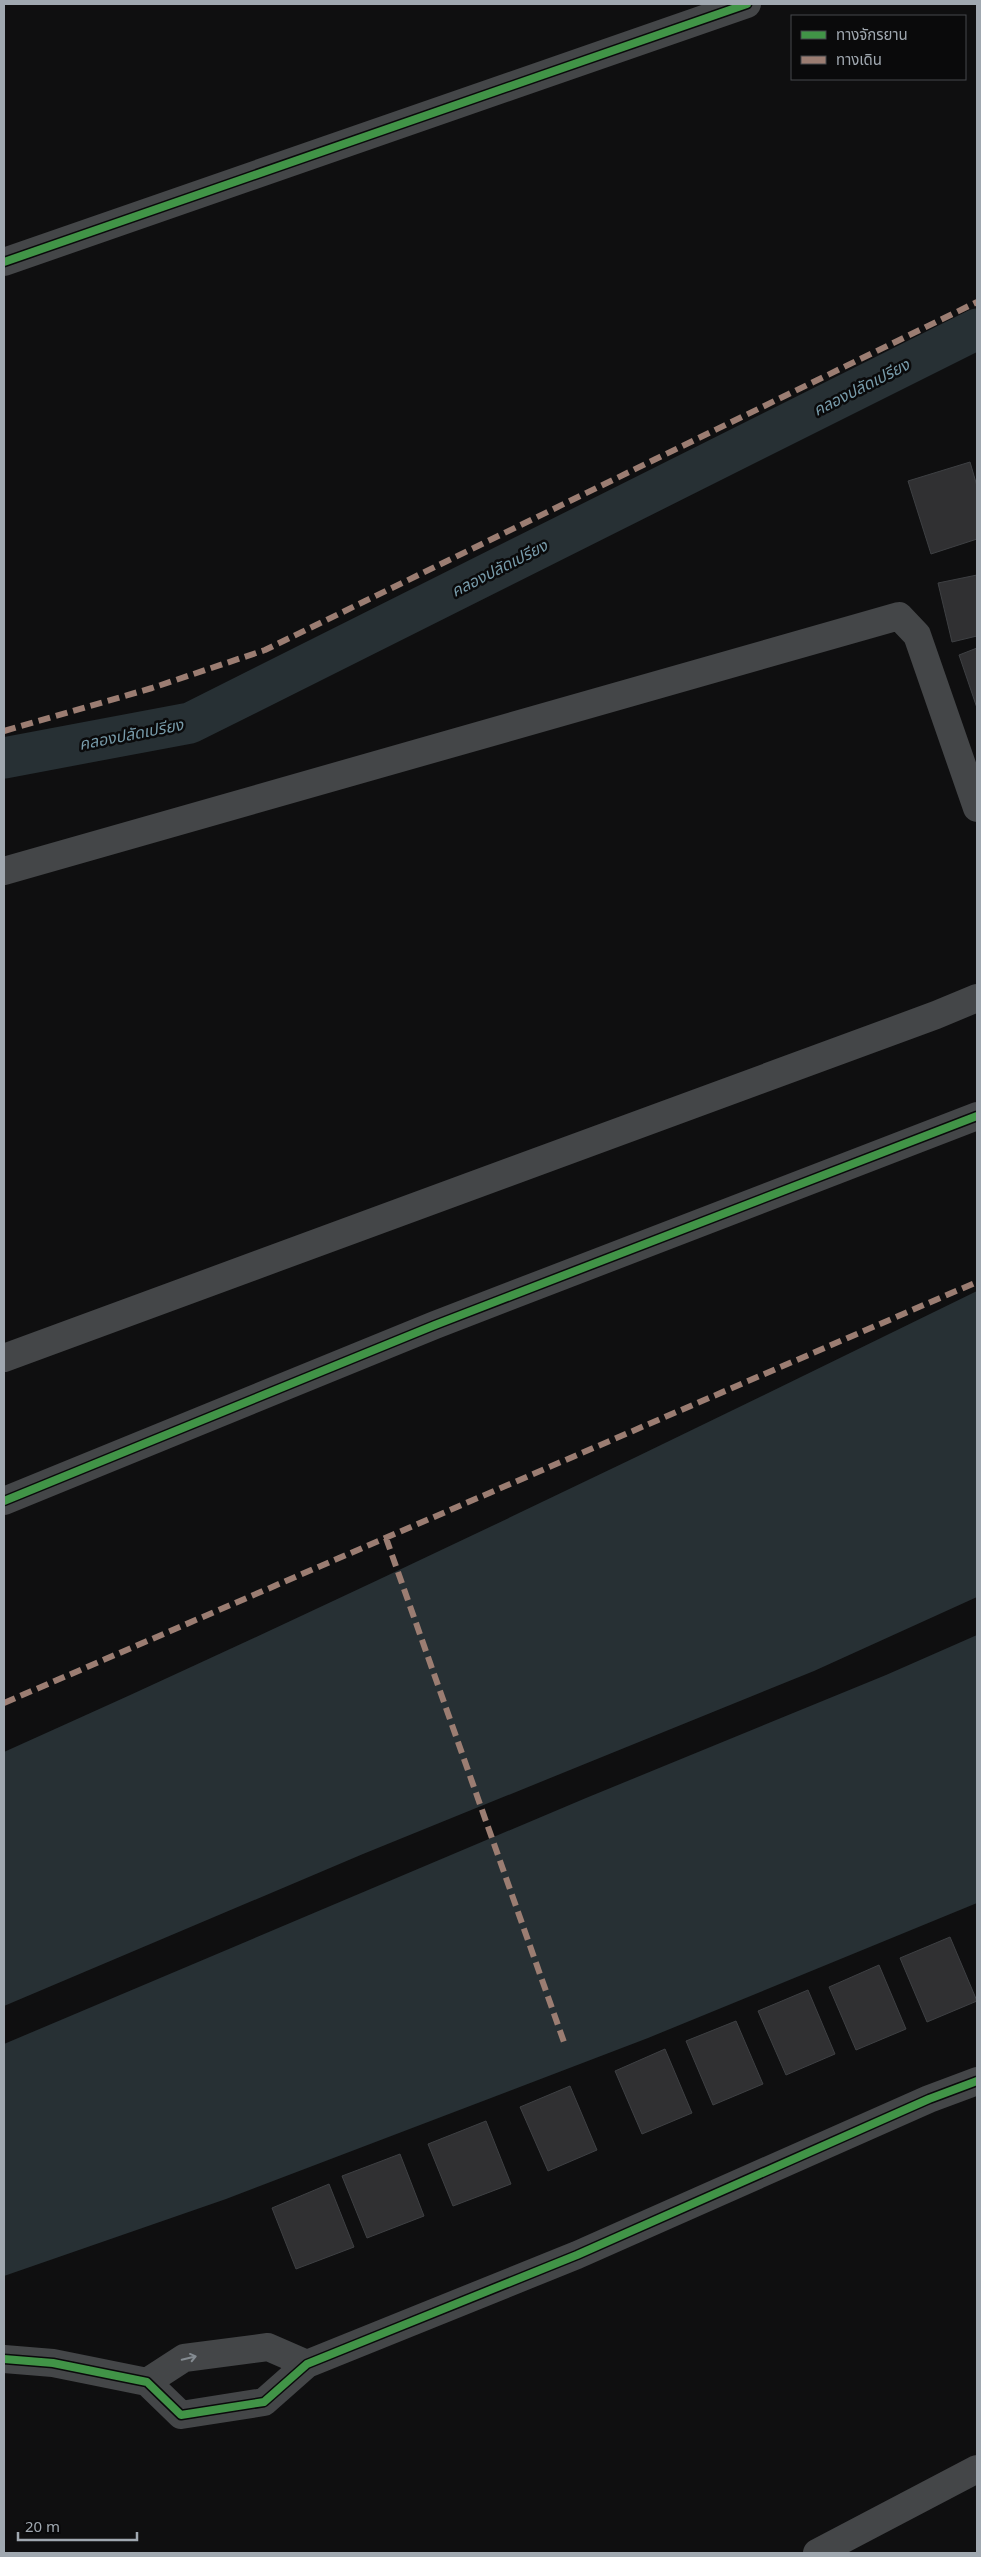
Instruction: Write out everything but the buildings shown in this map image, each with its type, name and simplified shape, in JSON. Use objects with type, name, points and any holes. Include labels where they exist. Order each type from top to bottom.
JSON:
[{"type":"street","points":[[4,262],[746,4]]},
{"type":"street","points":[[4,871],[899,616],[917,636],[977,808]]},
{"type":"street","points":[[4,1358],[977,998]]},
{"type":"street","points":[[4,1501],[444,1321],[977,1116]]},
{"type":"street","points":[[4,2359],[53,2363],[147,2382],[181,2415],[264,2402],[307,2364],[577,2255],[929,2099],[977,2081]]},
{"type":"street","points":[[147,2382],[184,2358],[268,2347],[307,2364]]},
{"type":"street","points":[[816,2553],[977,2469]]},
{"type":"shaded area","points":[[977,1291],[977,1597],[814,1671],[363,1854],[4,2006],[4,1752],[493,1526]]},
{"type":"shaded area","points":[[977,1635],[977,1903],[648,2038],[226,2199],[4,2276],[4,2044],[586,1798],[886,1675]]},
{"type":"waterway","name":"คลองปลัดเปรียง","points":[[4,758],[190,723],[977,329]]},
{"type":"marked path","points":[[4,731],[152,688],[265,650],[977,302]]},
{"type":"marked path","points":[[4,1703],[977,1282]]},
{"type":"marked path","points":[[386,1538],[565,2045]]},
{"type":"cycle path","points":[[4,262],[747,4]]},
{"type":"cycle path","points":[[4,1501],[435,1325],[977,1116]]},
{"type":"cycle path","points":[[4,2359],[53,2363],[147,2382],[181,2415],[264,2402],[307,2364],[577,2255],[929,2099],[977,2081]]}]
